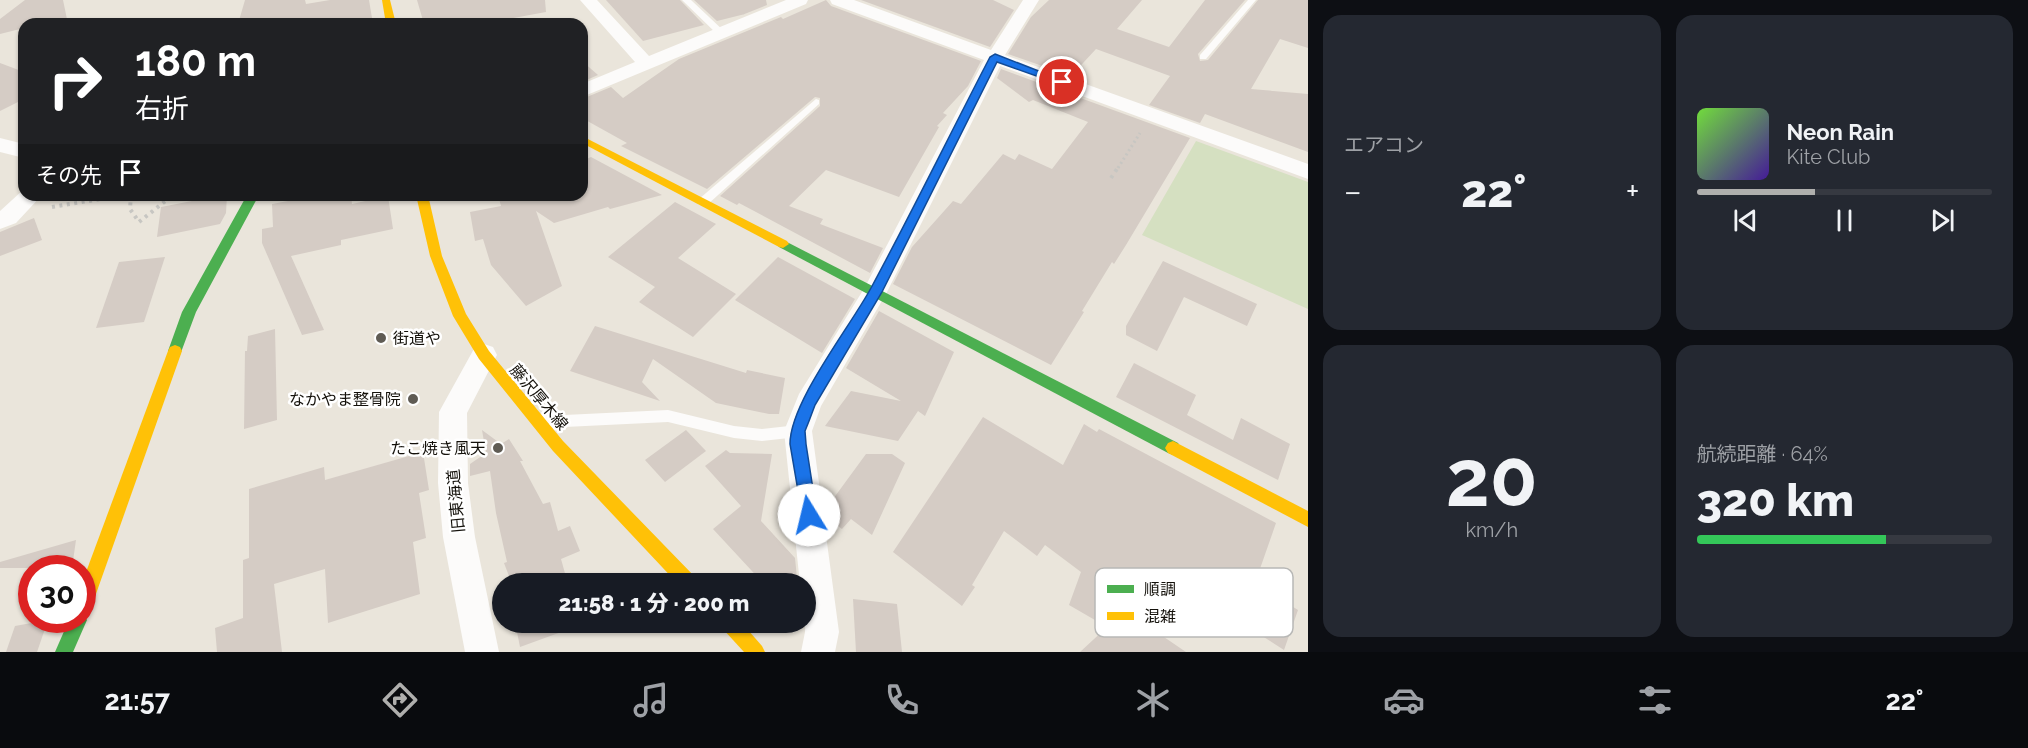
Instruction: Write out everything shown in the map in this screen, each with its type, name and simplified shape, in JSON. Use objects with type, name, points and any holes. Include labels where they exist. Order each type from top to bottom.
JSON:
[{"type":"street","points":[[386,0],[390,18]]},
{"type":"street","points":[[588,0],[647,66]]},
{"type":"street","points":[[588,90],[799,0]]},
{"type":"street","points":[[838,0],[1308,172]]},
{"type":"street","points":[[818,652],[822,632],[798,431],[809,402],[875,292],[995,57],[1030,0]]},
{"type":"street","points":[[588,142],[1308,519]]},
{"type":"street","points":[[0,145],[18,150]]},
{"type":"street","points":[[2,219],[24,201]]},
{"type":"street","points":[[96,569],[189,312],[250,201]]},
{"type":"street","name":"藤沢厚木線","points":[[423,201],[436,256],[460,316],[484,355],[537,422],[680,573]]},
{"type":"street","name":"旧東海道","points":[[482,652],[459,537],[453,483],[453,412],[484,355]]},
{"type":"street","points":[[64,652],[72,633]]},
{"type":"street","points":[[738,633],[756,652]]},
{"type":"lane","points":[[686,0],[722,34]]},
{"type":"lane","points":[[1203,57],[1252,0]]},
{"type":"lane","points":[[703,202],[816,102]]},
{"type":"lane","points":[[537,422],[668,416],[734,432],[762,435],[798,431]]},
{"type":"path","points":[[1110,178],[1152,115]]},
{"type":"path","points":[[2,219],[94,201]]},
{"type":"path","points":[[131,201],[130,209],[139,222],[165,201]]},
{"type":"green space","points":[[1196,141],[1308,182],[1308,309],[1142,235]]},
{"type":"building","points":[[25,0],[63,0],[67,18],[18,18],[18,30],[0,34],[0,19]]},
{"type":"building","points":[[245,0],[305,0],[306,4],[330,0],[369,0],[372,18],[240,18]]},
{"type":"building","points":[[417,0],[545,0],[546,12],[513,18],[422,18]]},
{"type":"building","points":[[606,0],[680,0],[704,25],[643,41]]},
{"type":"building","points":[[694,0],[766,0],[767,5],[717,21]]},
{"type":"building","points":[[826,0],[831,6],[981,61],[968,86],[943,113],[947,115],[937,126],[939,127],[899,197],[826,170],[789,206],[823,219],[820,224],[883,248],[870,273],[739,203],[737,205],[720,196],[820,106],[820,98],[815,97],[707,189],[621,146],[627,143],[588,121],[588,97],[611,87],[623,98],[679,59],[781,17],[783,19]]},
{"type":"building","points":[[861,0],[993,0],[1014,10],[990,47]]},
{"type":"building","points":[[1049,0],[1142,0],[1117,29],[1169,47],[1205,0],[1245,0],[1198,54],[1200,61],[1208,60],[1258,0],[1308,0],[1308,48],[1280,39],[1251,89],[1308,94],[1308,152],[1205,114],[1200,123],[1149,105],[1170,76],[1096,49],[1071,76],[1008,54],[1031,17]]},
{"type":"building","points":[[0,63],[18,70],[18,102],[0,111]]},
{"type":"building","points":[[588,66],[598,75],[588,79]]},
{"type":"building","points":[[1001,69],[1190,138],[1051,365],[893,284],[912,247],[953,201],[961,204],[1003,154],[1015,160],[1019,154],[1052,169],[1088,122],[1033,100],[1029,102],[997,78]]},
{"type":"building","points":[[591,157],[662,195],[610,209],[608,207],[554,223],[536,211],[562,286],[526,306],[491,265],[483,239],[475,241],[470,212],[501,206],[500,201],[588,201],[588,158]]},
{"type":"building","points":[[192,201],[227,201],[226,213],[220,224],[157,237],[161,207]]},
{"type":"building","points":[[288,201],[352,201],[352,204],[366,201],[389,201],[393,229],[341,240],[341,245],[291,256],[324,330],[302,335],[262,243],[262,229],[273,227],[272,204]]},
{"type":"building","points":[[675,202],[716,224],[678,258],[736,294],[693,337],[639,302],[655,287],[608,257]]},
{"type":"building","points":[[34,218],[42,240],[0,256],[0,232]]},
{"type":"building","points":[[165,257],[144,322],[96,328],[119,262]]},
{"type":"building","points":[[778,257],[855,299],[822,353],[735,300]]},
{"type":"building","points":[[1163,261],[1257,304],[1247,326],[1184,297],[1157,351],[1126,335],[1126,326]]},
{"type":"building","points":[[879,311],[954,352],[925,416],[918,411],[898,441],[825,426],[851,391],[901,401],[846,368]]},
{"type":"building","points":[[595,326],[746,373],[747,370],[785,378],[779,414],[716,403],[653,359],[642,382],[660,401],[570,371]]},
{"type":"building","points":[[275,329],[277,420],[244,429],[245,351],[247,351],[248,336]]},
{"type":"building","points":[[1134,363],[1196,395],[1187,415],[1233,440],[1241,418],[1290,444],[1278,480],[1116,397]]},
{"type":"building","points":[[983,417],[1063,465],[1084,424],[1097,432],[1099,429],[1276,523],[1260,568],[1095,568],[1095,620],[1069,605],[1081,572],[1045,545],[1037,556],[1004,531],[972,585],[975,587],[962,606],[893,552]]},
{"type":"building","points":[[482,430],[501,444],[509,439],[523,461],[520,461],[543,504],[550,502],[558,531],[570,526],[580,551],[561,559],[565,573],[508,573],[504,563],[507,562],[496,513],[490,471],[470,476],[470,464],[486,453]]},
{"type":"building","points":[[686,430],[706,451],[665,482],[645,460]]},
{"type":"building","points":[[726,450],[730,453],[772,454],[761,521],[795,558],[796,573],[754,573],[713,529],[741,506],[705,466]]},
{"type":"building","points":[[423,452],[429,490],[419,493],[426,538],[413,542],[420,594],[328,623],[325,569],[274,584],[282,652],[217,652],[215,628],[243,618],[243,560],[249,558],[249,489],[324,467],[325,480]]},
{"type":"building","points":[[866,454],[892,454],[905,463],[872,535],[851,519],[842,529],[826,517],[825,510]]},
{"type":"building","points":[[76,540],[74,555],[24,555]]},
{"type":"building","points":[[18,557],[18,568],[0,568],[0,562]]},
{"type":"building","points":[[853,599],[897,604],[902,652],[856,652]]},
{"type":"building","points":[[1293,607],[1298,610],[1293,624]]},
{"type":"building","points":[[18,625],[18,633],[44,633],[37,652],[6,652],[15,626]]},
{"type":"building","points":[[517,633],[558,633],[520,647]]},
{"type":"building","points":[[1096,637],[1164,637],[1186,652],[1080,652]]},
{"type":"building","points":[[1264,637],[1289,637],[1284,650]]},
{"type":"traffic: fast","points":[[175,351],[189,312],[250,201]]},
{"type":"traffic: fast","points":[[783,244],[1173,448]]},
{"type":"traffic: fast","points":[[64,652],[72,633]]},
{"type":"traffic: slow","points":[[386,0],[390,18]]},
{"type":"traffic: slow","points":[[588,142],[783,244]]},
{"type":"traffic: slow","points":[[423,201],[436,256],[460,316],[484,355],[558,446],[679,573]]},
{"type":"traffic: slow","points":[[96,569],[175,351]]},
{"type":"traffic: slow","points":[[1173,448],[1308,519]]},
{"type":"traffic: slow","points":[[738,633],[756,652]]},
{"type":"place","name":"街道や","points":[[381,338]]},
{"type":"place","name":"なかやま整骨院","points":[[413,399]]},
{"type":"place","name":"たこ焼き風天","points":[[498,448]]},
{"type":"route","points":[[809,515],[798,444],[801,421],[809,402],[875,292],[995,57],[1062,82]]}]
